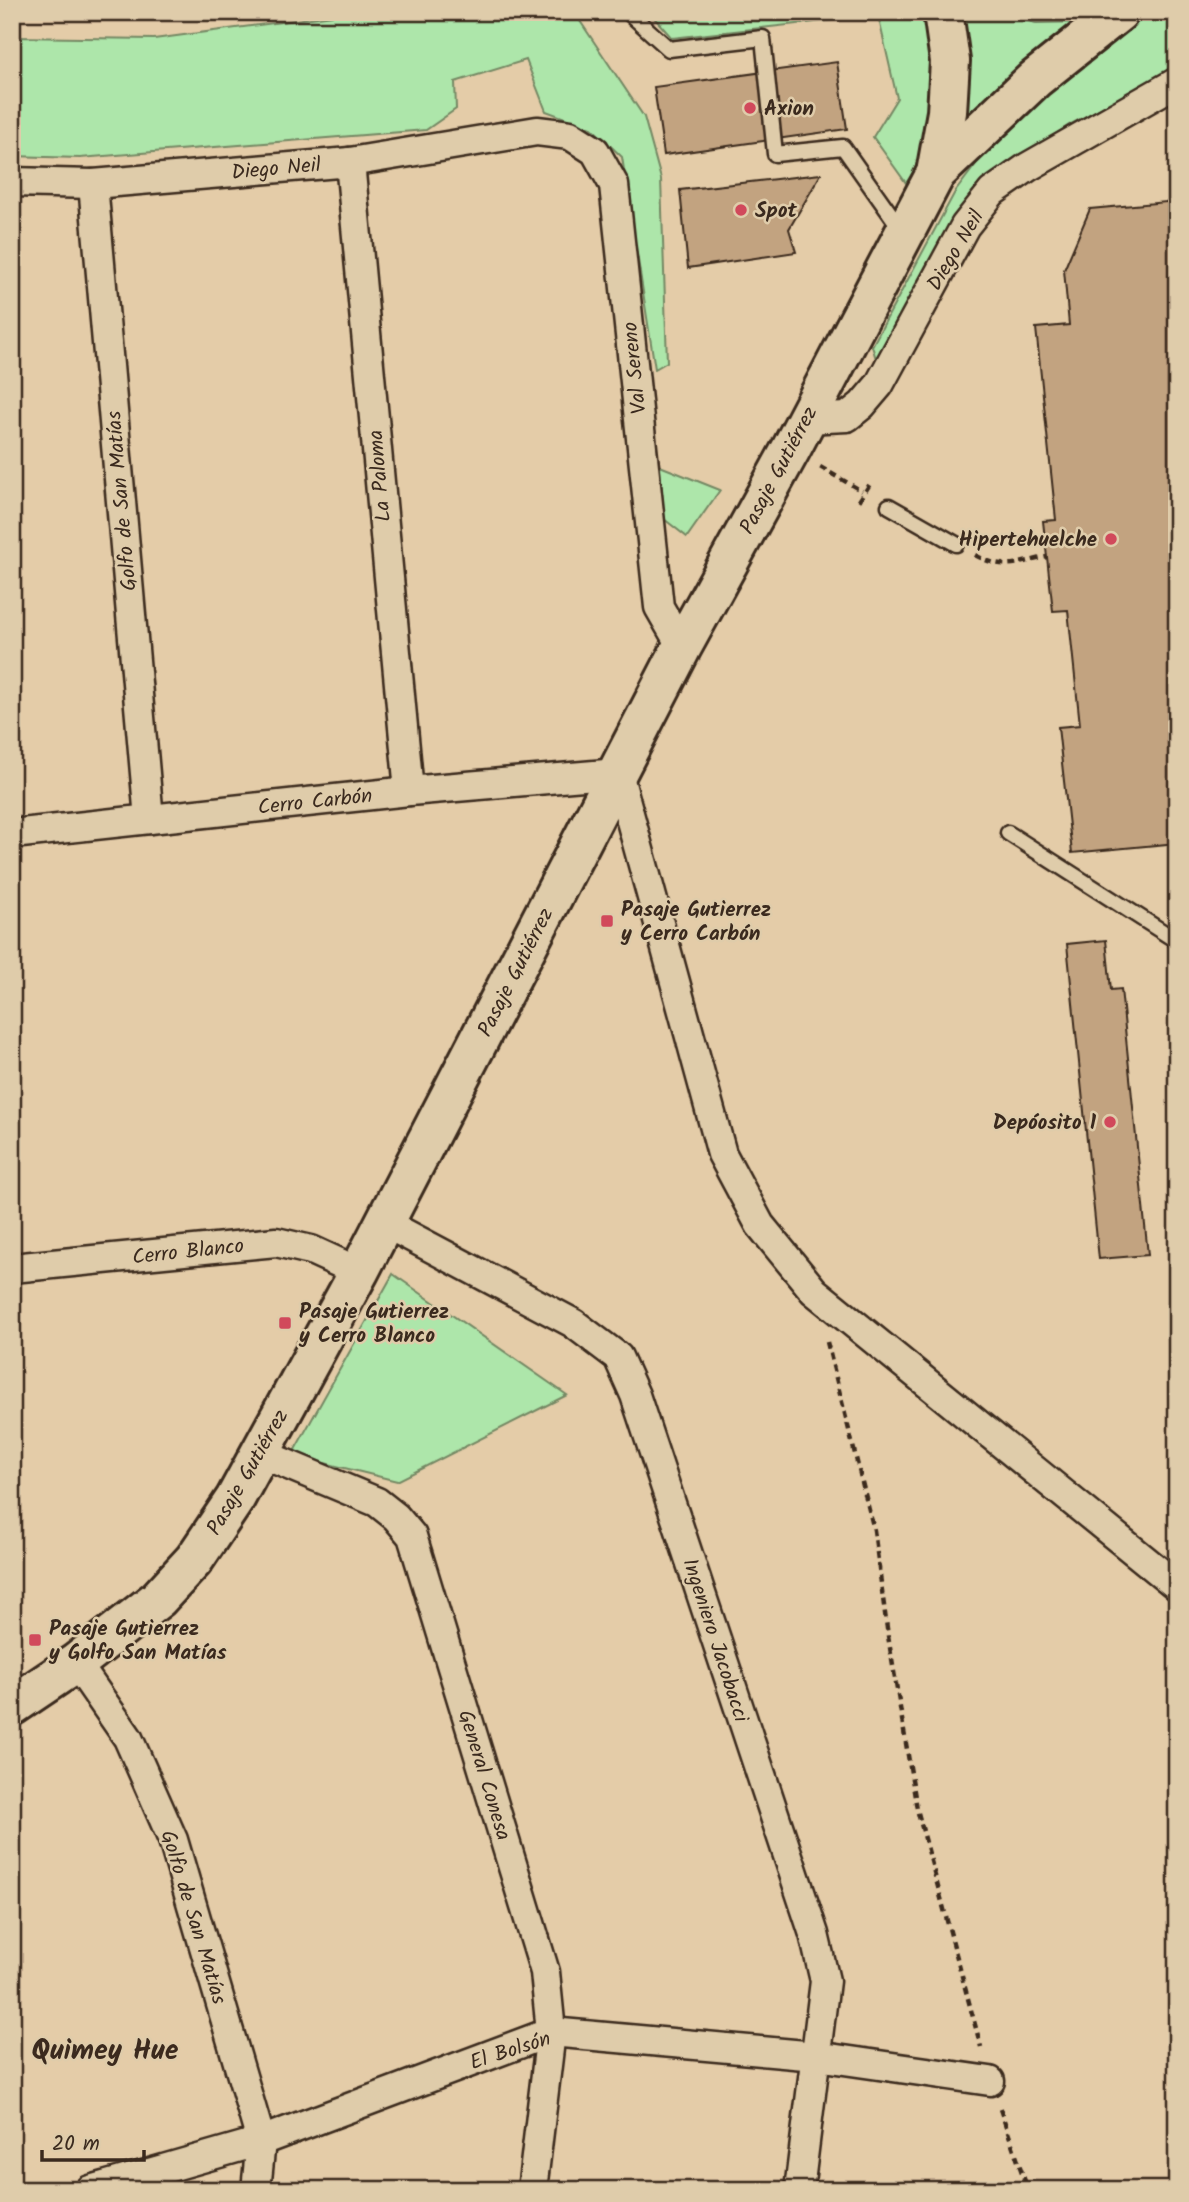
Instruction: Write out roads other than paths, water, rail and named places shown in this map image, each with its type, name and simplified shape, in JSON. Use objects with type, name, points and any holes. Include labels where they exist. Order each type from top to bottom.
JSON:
[{"type":"main road","name":"Pasaje Gutiérrez","points":[[12,1706],[76,1663],[158,1599],[194,1560],[235,1499],[385,1223],[682,647],[936,173],[947,112],[950,61],[943,12]]},
{"type":"main road","name":"Pasaje Gutiérrez","points":[[936,173],[1035,79],[1119,12]]},
{"type":"street","name":"Diego Neil","points":[[798,434],[847,417],[862,405],[879,385],[965,226],[992,192],[1028,167],[1177,82]]},
{"type":"street","name":"Diego Neil","points":[[12,182],[93,184],[350,162],[537,131]]},
{"type":"street","name":"Val Sereno","points":[[537,131],[570,135],[594,150],[614,185],[659,607],[682,647]]},
{"type":"street","name":"La Paloma","points":[[350,162],[409,791]]},
{"type":"street","name":"Golfo de San Matías","points":[[93,184],[149,819]]},
{"type":"street","name":"Cerro Carbón","points":[[12,834],[409,791],[618,773]]},
{"type":"street","points":[[618,773],[722,1154],[760,1225],[814,1291],[1177,1586]]},
{"type":"street","name":"Ingeniero Jacobacci","points":[[385,1223],[573,1323],[618,1357],[635,1395],[814,1934],[825,1981],[799,2190]]},
{"type":"street","name":"Cerro Blanco","points":[[12,1268],[276,1242],[310,1250],[359,1272]]},
{"type":"street","name":"General Conesa","points":[[260,1453],[376,1502],[396,1517],[412,1536],[545,1972],[551,2032],[532,2190]]},
{"type":"street","name":"Golfo de San Matías","points":[[76,1663],[128,1738],[173,1840],[261,2141],[256,2190]]},
{"type":"street","name":"El Bolsón","points":[[90,2190],[261,2141],[551,2032],[816,2056],[990,2081]]},
{"type":"lane","points":[[628,12],[668,49],[763,38],[775,154],[843,147],[904,234]]},
{"type":"lane","points":[[889,506],[956,544]]},
{"type":"lane","points":[[1008,833],[1177,941]]},
{"type":"place","name":"Axion","points":[[750,108]]},
{"type":"place","name":"Spot","points":[[741,210]]},
{"type":"place","name":"Hipertehuelche","points":[[1111,539]]},
{"type":"place","name":"Pasaje Gutierrez y Cerro Carbón","points":[[607,921]]},
{"type":"place","name":"Depóosito 1","points":[[1110,1122]]},
{"type":"place","name":"Pasaje Gutierrez y Cerro Blanco","points":[[285,1323]]},
{"type":"place","name":"Pasaje Gutierrez y Golfo San Matías","points":[[35,1640]]},
{"type":"district","name":"Quimey Hue","points":[[105,2049]]}]
